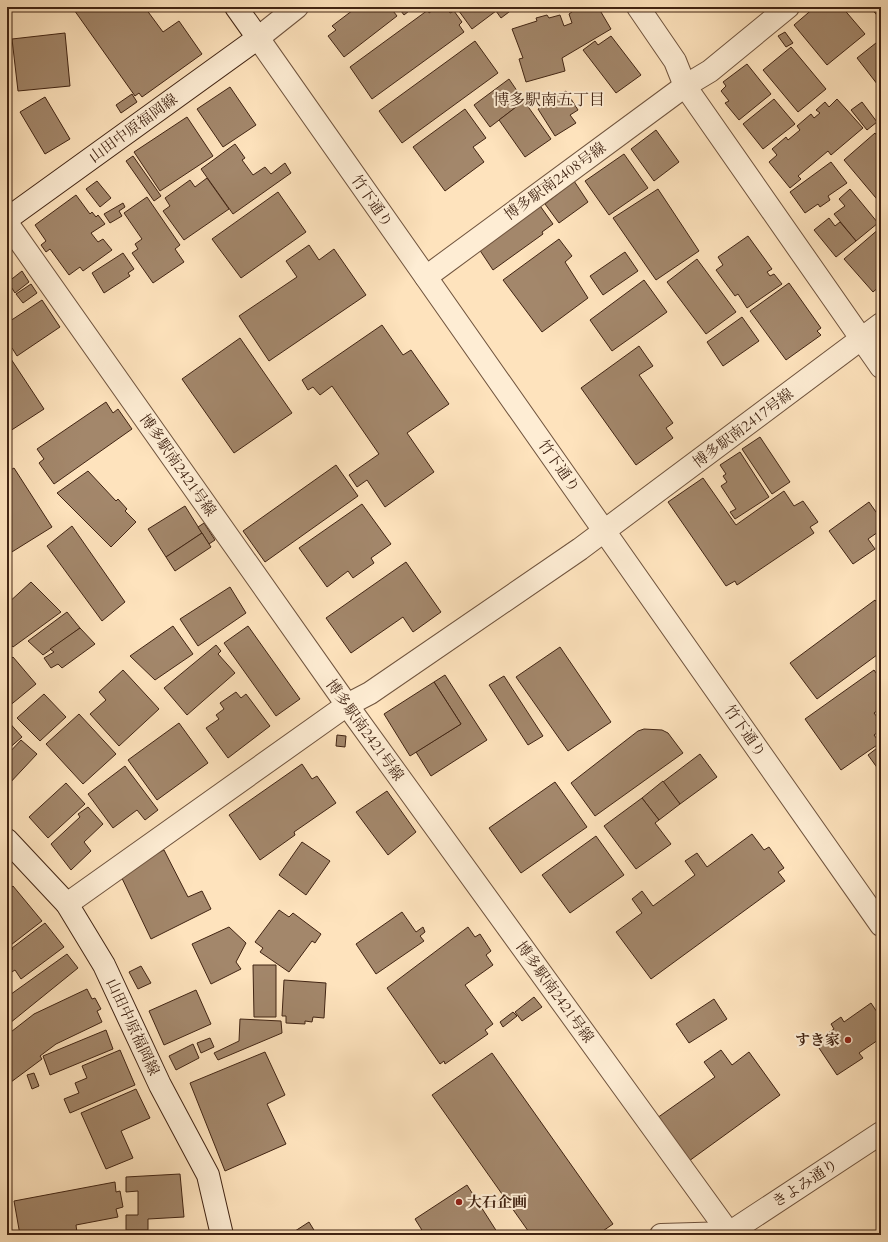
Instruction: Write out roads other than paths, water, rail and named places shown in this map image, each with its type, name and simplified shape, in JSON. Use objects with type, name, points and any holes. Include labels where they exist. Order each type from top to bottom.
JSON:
[{"type":"street","name":"竹下通り","points":[[236,7],[881,925]]},
{"type":"street","name":"山田中原福岡線","points":[[7,219],[258,38],[297,7]]},
{"type":"street","points":[[638,7],[675,61],[685,86],[881,367]]},
{"type":"street","points":[[685,86],[710,71],[788,7]]},
{"type":"street","name":"博多駅南2408号線","points":[[426,277],[685,86]]},
{"type":"street","name":"博多駅南2421号線","points":[[7,223],[347,705],[726,1234]]},
{"type":"street","name":"博多駅南2417号線","points":[[67,904],[347,705],[370,694],[604,530],[881,324]]},
{"type":"street","name":"山田中原福岡線","points":[[7,840],[67,904],[104,965],[160,1085],[208,1176],[222,1235]]},
{"type":"street","name":"きよみ通り","points":[[726,1234],[881,1133]]},
{"type":"street","points":[[661,1235],[726,1234]]},
{"type":"place","name":"すき家","points":[[848,1040]]},
{"type":"place","name":"大石企画","points":[[459,1202]]},
{"type":"district","name":"博多駅南五丁目","points":[[549,99]]}]
